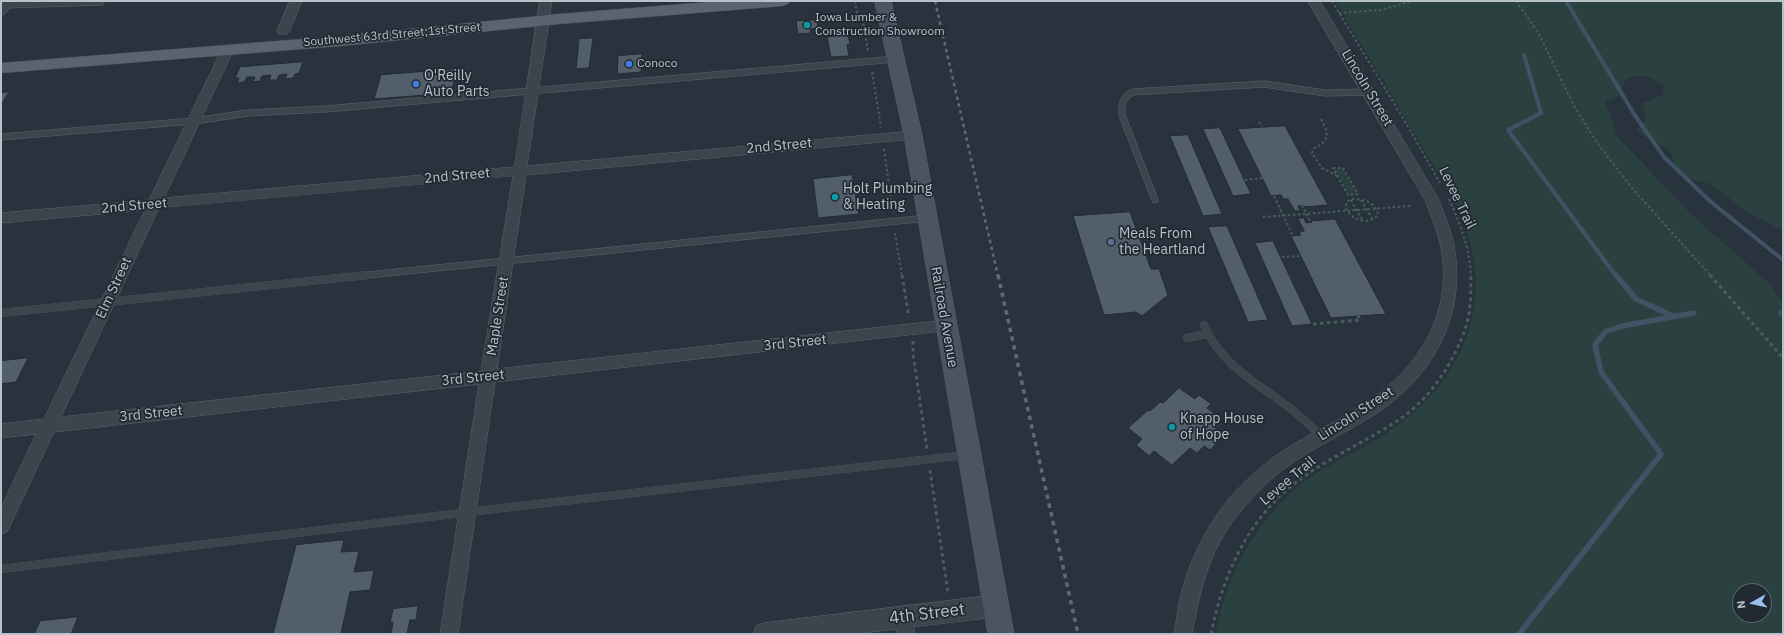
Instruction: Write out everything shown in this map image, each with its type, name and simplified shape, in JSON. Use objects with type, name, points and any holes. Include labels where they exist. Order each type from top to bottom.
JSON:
[{"type":"main road","name":"Southwest 63rd Street;1st Street","points":[[1,68],[371,38],[600,1]]},
{"type":"main road","name":"Southwest 63rd Street;1st Street","points":[[1,54],[544,10],[782,1]]},
{"type":"main road","name":"Railroad Avenue","points":[[884,1],[913,135],[1001,634]]},
{"type":"street","points":[[283,32],[296,1]]},
{"type":"street","name":"Lincoln Street","points":[[1183,634],[1192,588],[1202,560],[1228,514],[1239,500],[1266,473],[1291,454],[1368,410],[1392,393],[1409,376],[1423,358],[1444,318],[1448,288],[1449,258],[1441,222],[1432,200],[1314,1]]},
{"type":"street","name":"Maple Street","points":[[449,634],[544,10]]},
{"type":"street","name":"Elm Street","points":[[1,526],[228,49]]},
{"type":"street","name":"2nd Street","points":[[1,218],[913,135]]},
{"type":"street","name":"3rd Street","points":[[1,431],[946,326]]},
{"type":"street","name":"4th Street","points":[[764,634],[905,625],[995,606]]},
{"type":"lane","points":[[6,6],[101,2]]},
{"type":"lane","points":[[1,137],[194,121],[255,113],[325,109],[896,59]]},
{"type":"lane","points":[[1155,200],[1122,115],[1121,104],[1125,96],[1134,92],[1264,84],[1325,93],[1369,92]]},
{"type":"lane","points":[[1,313],[927,218]]},
{"type":"lane","points":[[1204,325],[1207,334],[1223,357],[1292,409],[1322,436]]},
{"type":"lane","points":[[1187,338],[1207,334]]},
{"type":"lane","points":[[1,569],[468,512],[969,455]]},
{"type":"path","points":[[855,1],[856,7]]},
{"type":"path","name":"Levee Trail","points":[[1332,1],[1406,123],[1444,190]]},
{"type":"path","points":[[1339,13],[1381,10],[1412,1]]},
{"type":"path","points":[[1516,1],[1527,13],[1539,32],[1581,117],[1594,139],[1657,216],[1783,358]]},
{"type":"path","points":[[1321,119],[1328,132],[1328,138],[1314,149],[1312,154],[1321,167],[1337,176]]},
{"type":"path","points":[[1259,122],[1262,127]]},
{"type":"path","points":[[1333,168],[1343,168],[1358,194],[1353,194],[1348,194],[1333,168]]},
{"type":"path","points":[[1245,180],[1262,178]]},
{"type":"path","points":[[1353,194],[1355,199]]},
{"type":"path","points":[[1274,196],[1294,236]]},
{"type":"path","name":"Levee Trail","points":[[1211,634],[1217,609],[1228,576],[1250,533],[1264,513],[1279,497],[1312,470],[1398,421],[1413,409],[1440,378],[1455,355],[1464,331],[1470,308],[1472,272],[1464,234],[1447,196]]},
{"type":"path","points":[[1355,199],[1361,199],[1373,204],[1378,216],[1373,220],[1362,221],[1354,218],[1346,211],[1346,204],[1355,199]]},
{"type":"path","points":[[1361,199],[1373,220]]},
{"type":"path","points":[[1351,200],[1362,221]]},
{"type":"path","points":[[1302,205],[1310,222]]},
{"type":"path","points":[[1263,217],[1410,206]]},
{"type":"path","points":[[1282,258],[1300,256]]},
{"type":"path","points":[[1313,324],[1360,320],[1358,316]]},
{"type":"green space","points":[[1335,1],[1783,1],[1783,230],[1749,213],[1710,184],[1687,178],[1675,164],[1670,151],[1643,135],[1637,129],[1645,120],[1643,103],[1662,95],[1664,85],[1649,77],[1641,75],[1636,76],[1624,80],[1621,92],[1617,97],[1605,101],[1617,136],[1690,213],[1772,286],[1783,303],[1783,634],[1216,634],[1225,595],[1232,577],[1251,541],[1275,509],[1299,486],[1330,465],[1374,441],[1400,424],[1422,404],[1442,382],[1457,358],[1468,332],[1474,303],[1475,274],[1470,242],[1466,229],[1456,205],[1391,93]]},
{"type":"green space","points":[[1335,169],[1342,169],[1356,193],[1349,194]]},
{"type":"building","name":"Iowa Lumber & Construction Showroom","points":[[817,20],[818,28],[810,29],[811,33],[798,34],[796,21]]},
{"type":"building","points":[[834,31],[843,31],[844,36],[848,35],[850,44],[847,45],[849,56],[831,57],[827,37],[834,36]]},
{"type":"building","points":[[593,38],[589,68],[576,69],[579,39]]},
{"type":"building","name":"Conoco","points":[[642,54],[641,72],[617,74],[618,56]]},
{"type":"building","points":[[303,62],[299,73],[295,74],[293,78],[285,79],[287,74],[279,75],[277,80],[269,80],[271,75],[262,76],[260,81],[253,82],[255,77],[247,77],[244,82],[237,83],[239,78],[235,78],[240,67]]},
{"type":"building","name":"O'Reilly Auto Parts","points":[[457,69],[451,93],[374,99],[381,75]]},
{"type":"building","points":[[9,92],[2,103],[1,103],[1,93]]},
{"type":"building","points":[[1285,126],[1328,205],[1304,207],[1303,205],[1298,206],[1300,211],[1295,211],[1288,199],[1283,199],[1281,195],[1271,196],[1238,129]]},
{"type":"building","points":[[1220,128],[1251,194],[1233,196],[1203,129]]},
{"type":"building","points":[[1188,135],[1222,214],[1203,216],[1170,136]]},
{"type":"building","name":"Holt Plumbing & Heating","points":[[852,175],[859,214],[818,218],[813,179]]},
{"type":"building","name":"Meals From the Heartland","points":[[1130,212],[1151,269],[1159,269],[1168,295],[1142,316],[1136,312],[1104,315],[1073,216]]},
{"type":"building","points":[[1298,218],[1304,218],[1306,223],[1312,222],[1311,221],[1335,219],[1386,314],[1331,318],[1291,236],[1301,235],[1299,232],[1304,231]]},
{"type":"building","points":[[1227,226],[1268,320],[1248,322],[1208,227]]},
{"type":"building","points":[[1273,241],[1312,324],[1292,326],[1255,243]]},
{"type":"building","points":[[28,358],[16,382],[1,384],[1,361]]},
{"type":"building","name":"Knapp House of Hope","points":[[1179,388],[1195,399],[1199,395],[1211,404],[1207,408],[1220,418],[1212,425],[1225,435],[1210,450],[1204,446],[1197,453],[1190,448],[1172,465],[1154,451],[1149,456],[1136,445],[1142,439],[1128,428],[1148,410],[1150,411],[1160,402],[1163,403]]},
{"type":"building","points":[[344,540],[341,552],[359,551],[354,572],[374,570],[370,590],[350,592],[341,634],[273,634],[296,545]]},
{"type":"building","points":[[418,606],[416,620],[410,620],[407,634],[391,634],[393,622],[390,623],[393,609]]},
{"type":"building","points":[[78,617],[71,634],[34,634],[40,621]]},
{"type":"waterway","points":[[1566,1],[1634,114],[1664,157],[1711,202],[1783,260]]},
{"type":"waterway","points":[[1524,55],[1541,113],[1508,130],[1616,276]]},
{"type":"waterway","points":[[1616,275],[1636,299],[1673,316]]},
{"type":"waterway","points":[[1519,634],[1661,454],[1601,372],[1595,345],[1605,332],[1622,326],[1694,313]]},
{"type":"railway","points":[[935,1],[998,276]]},
{"type":"railway","points":[[998,275],[1078,634]]},
{"type":"place","name":"Iowa Lumber & Construction Showroom","points":[[807,25]]},
{"type":"place","name":"Conoco","points":[[629,64]]},
{"type":"place","name":"O'Reilly Auto Parts","points":[[416,84]]},
{"type":"place","name":"Holt Plumbing & Heating","points":[[835,197]]},
{"type":"place","name":"Meals From the Heartland","points":[[1111,242]]},
{"type":"place","name":"Knapp House of Hope","points":[[1172,427]]}]
